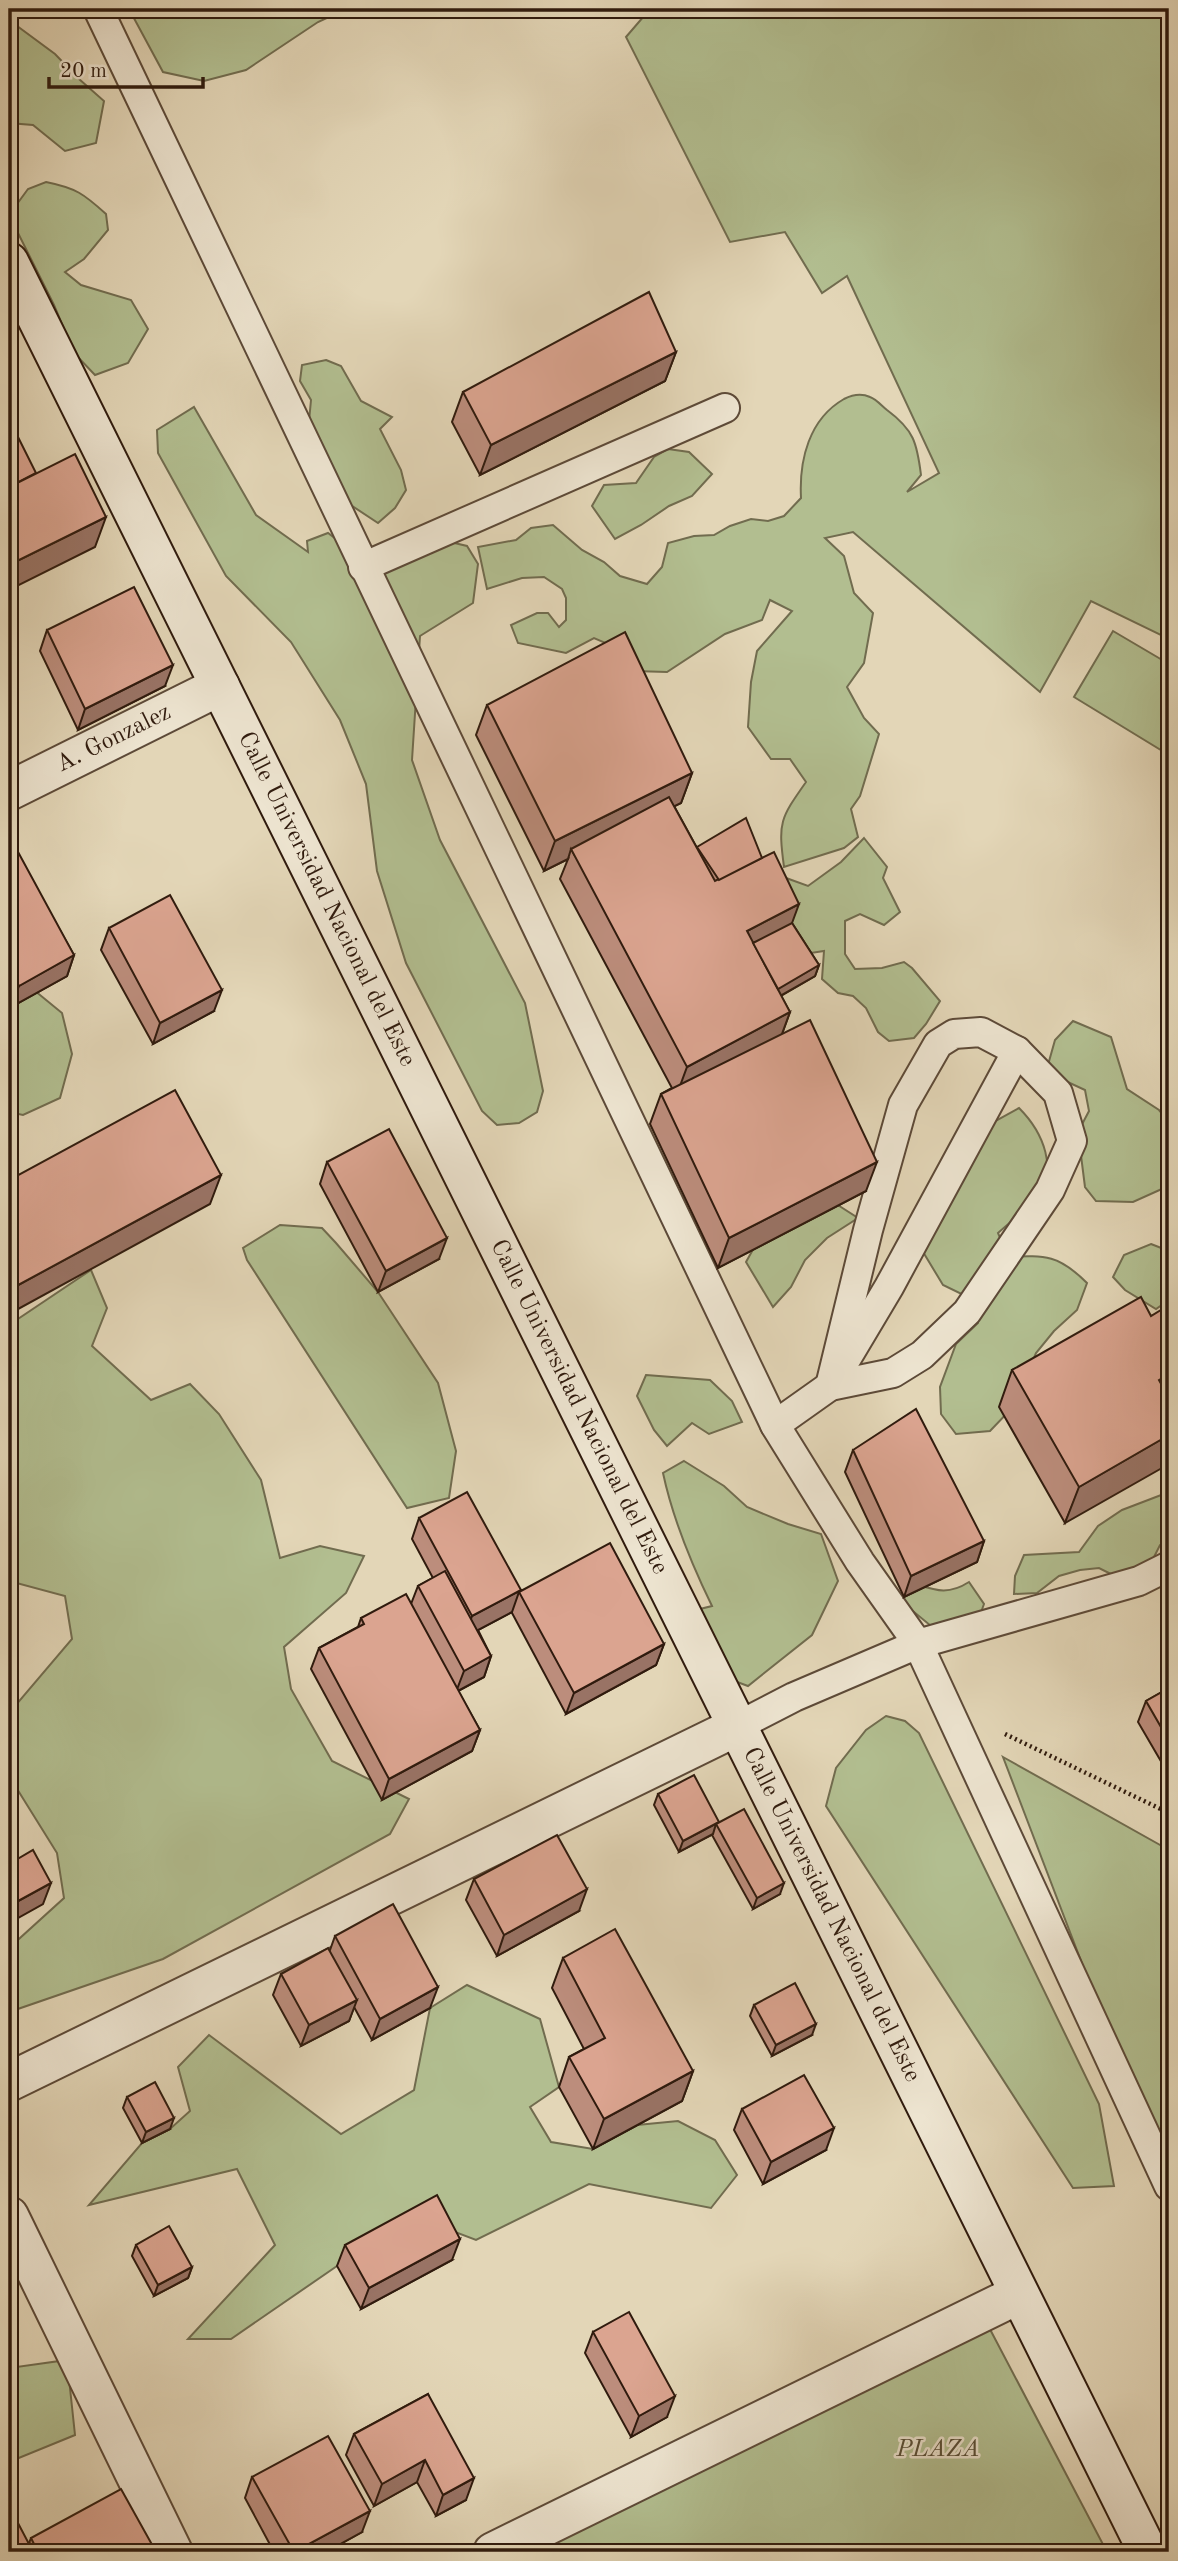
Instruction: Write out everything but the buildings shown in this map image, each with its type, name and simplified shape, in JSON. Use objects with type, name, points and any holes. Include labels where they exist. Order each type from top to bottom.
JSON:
[{"type":"street","name":"Calle Universidad Nacional del Este","points":[[9,262],[1148,2552]]},
{"type":"street","name":"A. Gonzalez","points":[[9,791],[220,686]]},
{"type":"street","points":[[9,2082],[738,1726]]},
{"type":"street","points":[[9,2216],[173,2552]]},
{"type":"street","points":[[493,2552],[1019,2294]]},
{"type":"lane","points":[[98,9],[775,1425],[860,1562],[918,1644],[1169,2186]]},
{"type":"lane","points":[[363,567],[725,408]]},
{"type":"lane","points":[[981,1032],[1017,1051],[1058,1093],[1072,1141],[1050,1190],[967,1312],[922,1355],[893,1373],[830,1386],[868,1230],[903,1105],[938,1044],[954,1034],[981,1032]]},
{"type":"lane","points":[[775,1425],[830,1386],[890,1287],[1017,1051]]},
{"type":"lane","points":[[738,1726],[794,1697],[918,1644],[1139,1581],[1169,1566]]},
{"type":"path","points":[[948,1706],[1169,1813]]},
{"type":"green space","points":[[129,9],[346,9],[318,22],[246,70],[204,81],[163,72]]},
{"type":"green space","points":[[650,9],[1169,9],[1169,639],[1091,601],[1040,692],[853,532],[825,538],[844,556],[854,593],[873,613],[864,663],[847,687],[864,718],[879,734],[860,796],[851,809],[858,837],[844,848],[784,867],[781,840],[783,821],[806,782],[790,759],[771,759],[748,727],[751,682],[757,651],[792,611],[770,600],[762,620],[725,634],[667,672],[634,671],[622,650],[594,638],[566,653],[518,643],[511,625],[537,613],[548,613],[559,627],[566,620],[566,598],[562,589],[544,577],[522,578],[487,589],[478,547],[516,540],[531,528],[553,525],[582,550],[604,562],[620,576],[647,584],[662,567],[668,543],[694,536],[714,535],[751,519],[768,521],[784,516],[801,498],[804,455],[814,429],[832,407],[850,396],[872,398],[909,431],[918,454],[921,475],[907,492],[939,473],[847,276],[822,293],[785,232],[730,242],[626,37]]},
{"type":"green space","points":[[9,20],[55,54],[104,101],[96,143],[65,151],[33,125],[9,123]]},
{"type":"green space","points":[[46,182],[79,193],[106,214],[108,230],[84,259],[65,272],[81,285],[131,300],[148,329],[128,363],[95,375],[74,353],[54,305],[9,215],[28,189]]},
{"type":"green space","points":[[326,360],[341,366],[361,401],[392,417],[380,429],[401,470],[406,490],[395,508],[378,523],[334,494],[308,432],[311,400],[300,381],[302,365]]},
{"type":"green space","points":[[194,407],[256,515],[308,552],[307,541],[328,533],[361,558],[446,541],[467,546],[478,564],[473,603],[420,636],[412,760],[440,840],[525,1003],[543,1091],[537,1112],[519,1123],[497,1125],[482,1111],[406,963],[377,871],[366,784],[340,720],[291,642],[226,576],[158,453],[157,430]]},
{"type":"green space","points":[[668,449],[689,452],[712,474],[692,496],[669,506],[615,539],[592,506],[604,485],[636,483],[654,457]]},
{"type":"green space","points":[[1113,631],[1169,664],[1169,755],[1074,697]]},
{"type":"green space","points":[[864,838],[887,867],[883,878],[900,912],[884,925],[860,914],[845,921],[845,954],[855,969],[882,968],[904,962],[940,1001],[914,1038],[889,1041],[878,1032],[866,1008],[853,996],[838,993],[822,979],[824,951],[811,953],[783,914],[786,878],[808,886],[841,862]]},
{"type":"green space","points":[[29,986],[62,1013],[72,1054],[60,1098],[23,1115],[9,1112],[9,993]]},
{"type":"green space","points":[[1073,1021],[1111,1037],[1127,1089],[1159,1110],[1169,1122],[1169,1192],[1164,1188],[1133,1202],[1096,1201],[1085,1187],[1078,1132],[1089,1111],[1085,1090],[1046,1072],[1055,1040]]},
{"type":"green space","points":[[1019,1108],[1041,1140],[1047,1164],[1046,1177],[1035,1200],[998,1233],[1008,1257],[1032,1256],[1051,1259],[1068,1267],[1087,1283],[1077,1310],[1054,1331],[1036,1353],[1013,1407],[990,1431],[956,1434],[941,1414],[940,1387],[956,1344],[978,1323],[974,1300],[943,1285],[914,1237],[950,1175],[946,1152],[959,1141]]},
{"type":"green space","points":[[830,1200],[858,1218],[827,1238],[805,1260],[791,1287],[773,1307],[746,1262],[760,1237]]},
{"type":"green space","points":[[280,1225],[322,1228],[378,1292],[438,1383],[456,1451],[449,1498],[407,1508],[247,1260],[243,1248]]},
{"type":"green space","points":[[1151,1244],[1169,1251],[1169,1300],[1156,1309],[1125,1290],[1113,1277],[1124,1255]]},
{"type":"green space","points":[[91,1270],[107,1308],[92,1346],[151,1400],[190,1384],[219,1414],[261,1480],[280,1558],[320,1546],[364,1556],[346,1593],[284,1647],[291,1689],[332,1761],[409,1799],[390,1834],[163,1959],[9,2012],[9,1948],[64,1898],[57,1853],[9,1776],[9,1713],[72,1639],[65,1596],[9,1581],[9,1325]]},
{"type":"green space","points":[[646,1375],[710,1380],[732,1401],[742,1422],[709,1434],[692,1423],[667,1446],[654,1430],[637,1396]]},
{"type":"green space","points":[[684,1461],[724,1486],[747,1507],[821,1534],[838,1581],[812,1635],[748,1686],[729,1679],[692,1611],[712,1606],[683,1541],[663,1473]]},
{"type":"green space","points":[[1169,1492],[1169,1543],[1160,1545],[1153,1559],[1119,1578],[1099,1568],[1080,1570],[1059,1576],[1037,1593],[1014,1594],[1015,1576],[1024,1555],[1079,1552],[1098,1526],[1122,1510]]},
{"type":"green space","points":[[969,1582],[984,1604],[980,1615],[931,1626],[897,1598],[912,1583],[947,1590]]},
{"type":"green space","points":[[886,1716],[905,1721],[919,1733],[1099,2104],[1114,2186],[1073,2188],[826,1806],[836,1768],[866,1730]]},
{"type":"green space","points":[[1003,1757],[1169,1850],[1169,2154],[1156,2157]]},
{"type":"green space","points":[[467,1985],[540,2019],[559,2087],[530,2107],[551,2142],[593,2149],[637,2125],[678,2121],[715,2140],[737,2175],[711,2208],[589,2184],[476,2240],[405,2213],[337,2266],[231,2339],[188,2339],[275,2245],[237,2169],[89,2205],[142,2143],[170,2129],[190,2111],[178,2067],[209,2035],[341,2134],[414,2090],[430,2008]]},
{"type":"green space","points":[[9,2240],[17,2255],[18,2317],[9,2323]]},
{"type":"green space","name":"PLAZA","points":[[982,2314],[1107,2552],[526,2552]]},
{"type":"green space","points":[[67,2360],[75,2435],[9,2462],[9,2368]]}]
